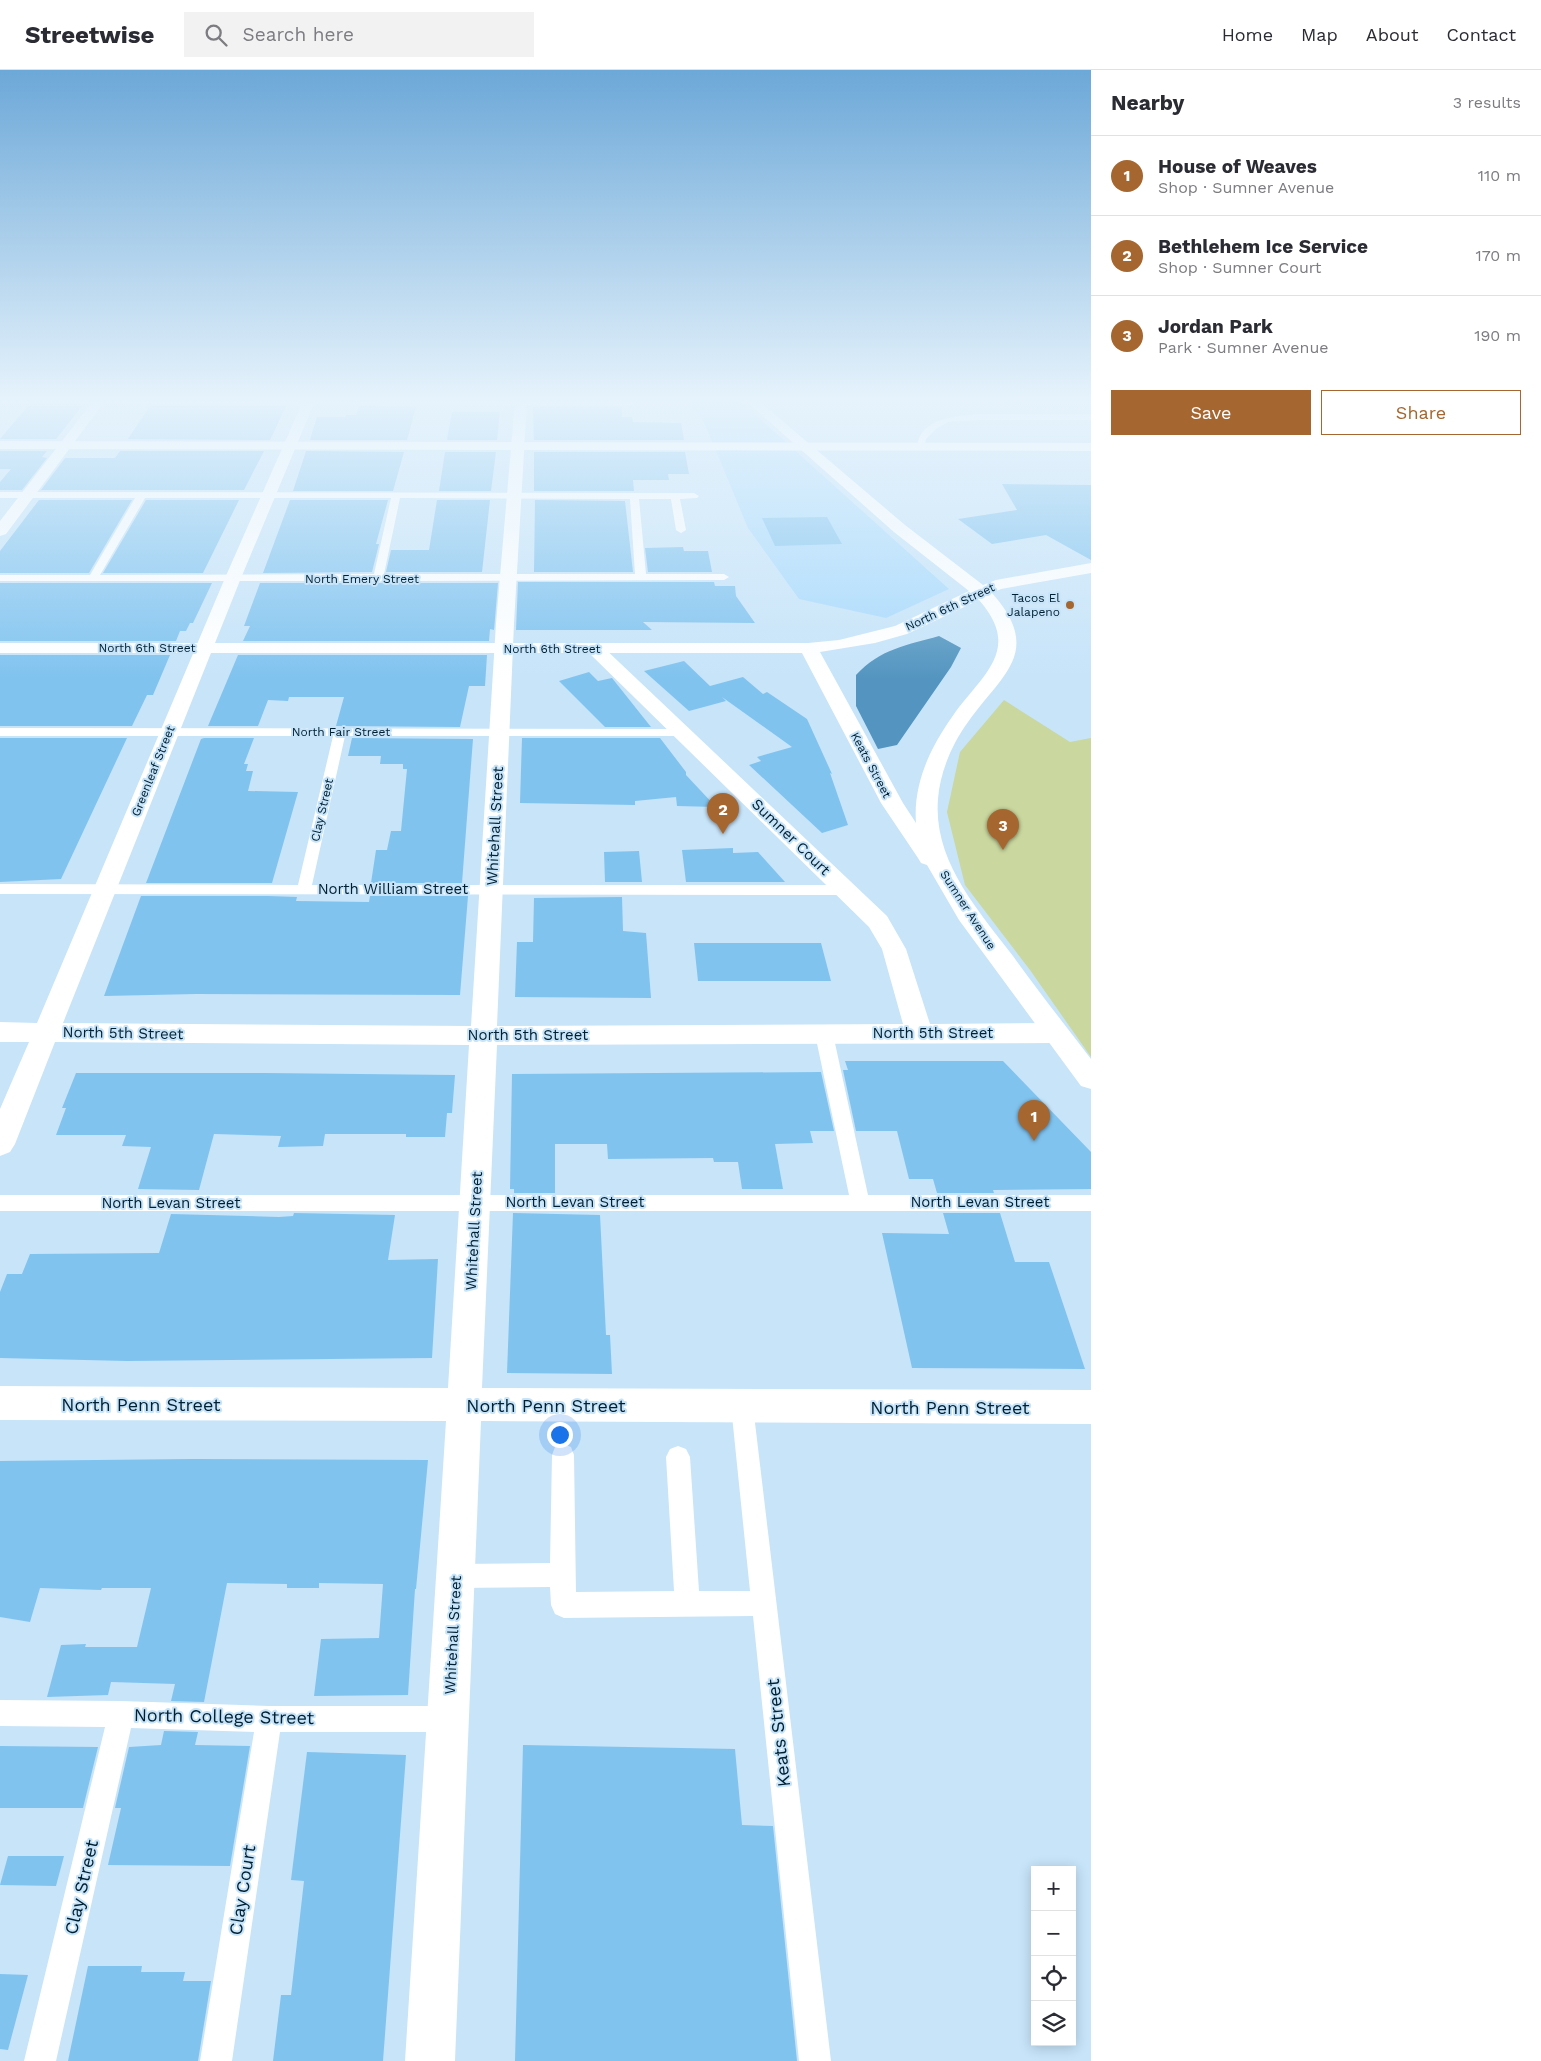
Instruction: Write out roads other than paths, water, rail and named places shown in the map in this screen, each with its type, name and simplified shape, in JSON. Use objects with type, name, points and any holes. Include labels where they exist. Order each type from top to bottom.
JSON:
[{"type":"street","name":"Sumner Avenue","points":[[860,494],[980,592],[995,608],[1005,626],[1008,640],[1006,658],[997,675],[959,720],[944,745],[930,778],[926,799],[927,826],[932,850],[944,877],[982,934],[1091,1079]]},
{"type":"street","points":[[0,531],[29,495]]},
{"type":"street","name":"Greenleaf Street","points":[[0,1144],[268,495]]},
{"type":"street","name":"Whitehall Street","points":[[430,2061],[504,649],[514,495]]},
{"type":"street","name":"North 6th Street","points":[[0,648],[808,648],[848,643],[901,630],[936,615],[980,592],[1006,582],[1091,568]]},
{"type":"street","name":"Keats Street","points":[[808,648],[892,803],[920,846],[944,877]]},
{"type":"street","name":"Sumner Court","points":[[595,649],[878,922],[894,949],[919,1033]]},
{"type":"street","name":"North 5th Street","points":[[0,1032],[484,1035],[1056,1032]]},
{"type":"street","name":"North Penn Street","points":[[0,1403],[1091,1407]]},
{"type":"lane","points":[[0,495],[694,496]]},
{"type":"lane","points":[[93,578],[142,495]]},
{"type":"lane","points":[[378,578],[396,495]]},
{"type":"lane","points":[[634,495],[642,578]]},
{"type":"lane","points":[[676,496],[682,530]]},
{"type":"lane","name":"North Emery Street","points":[[0,578],[508,579],[724,577]]},
{"type":"lane","name":"North Fair Street","points":[[0,732],[683,733]]},
{"type":"lane","name":"Clay Street","points":[[304,889],[340,732]]},
{"type":"lane","name":"North William Street","points":[[0,889],[846,890]]},
{"type":"lane","points":[[824,1034],[860,1202]]},
{"type":"lane","name":"North Levan Street","points":[[0,1203],[1091,1203]]},
{"type":"lane","name":"Keats Street","points":[[742,1406],[815,2061]]},
{"type":"lane","points":[[562,1455],[562,1575],[564,1605],[763,1603]]},
{"type":"lane","points":[[678,1457],[687,1603]]},
{"type":"lane","points":[[456,1576],[562,1575]]},
{"type":"lane","name":"North College Street","points":[[0,1713],[448,1719]]},
{"type":"lane","name":"Clay Street","points":[[40,2061],[122,1714]]},
{"type":"lane","name":"Clay Court","points":[[216,2061],[269,1718]]},
{"type":"place","name":"Tacos El Jalapeno","points":[[1070,605]]},
{"type":"place","name":"Bethlehem Ice Service","points":[[723,834]]},
{"type":"place","name":"Jordan Park","points":[[1003,850]]},
{"type":"place","name":"House of Weaves","points":[[1034,1141]]}]
